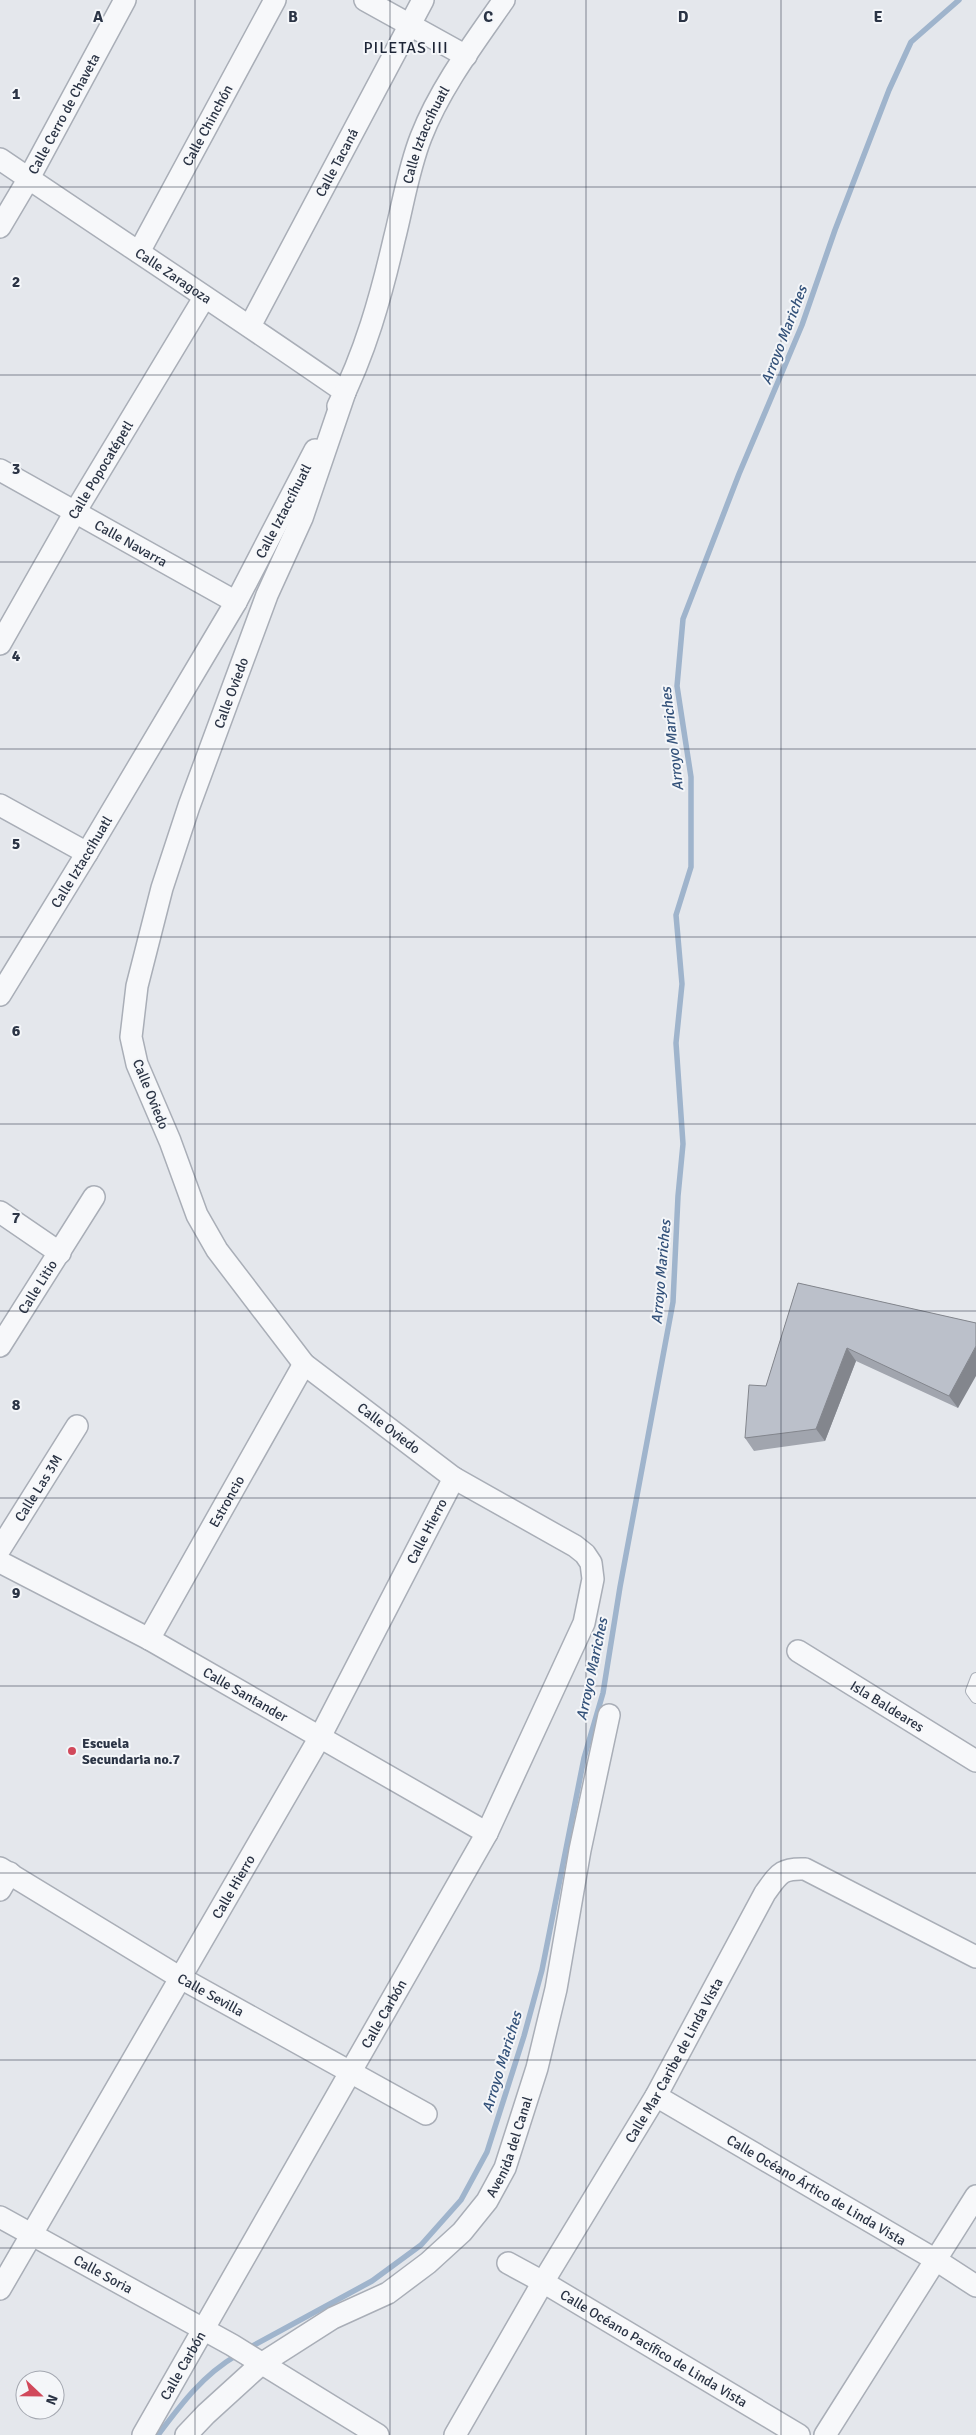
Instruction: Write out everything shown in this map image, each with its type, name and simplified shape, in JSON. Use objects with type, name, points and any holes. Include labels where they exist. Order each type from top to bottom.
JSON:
[{"type":"street","name":"Calle Cerro de Chaveta","points":[[0,227],[29,178],[125,0]]},
{"type":"street","name":"Calle Chinchón","points":[[140,252],[275,0]]},
{"type":"street","points":[[365,0],[466,56]]},
{"type":"street","name":"Calle Tacaná","points":[[250,326],[423,0]]},
{"type":"street","name":"Calle Iztaccíhuatl","points":[[0,996],[236,602],[345,392],[381,290],[408,176],[422,135],[466,56],[504,0]]},
{"type":"street","name":"Calle Zaragoza","points":[[0,159],[140,252],[204,298],[250,326],[345,392]]},
{"type":"street","name":"Calle Popocatépetl","points":[[0,644],[75,512],[204,298]]},
{"type":"street","name":"Calle Oviedo","points":[[345,392],[326,455],[302,518],[264,604],[189,806],[162,888],[137,986],[131,1037],[137,1064],[170,1141],[197,1215],[217,1250],[304,1364],[454,1478],[575,1546],[585,1554],[591,1563],[593,1579]]},
{"type":"street","name":"Calle Navarra","points":[[0,470],[236,602]]},
{"type":"street","points":[[0,805],[87,853]]},
{"type":"street","name":"Calle Litio","points":[[0,1346],[94,1197]]},
{"type":"street","points":[[0,1212],[60,1253]]},
{"type":"street","name":"Estroncio","points":[[149,1639],[304,1364]]},
{"type":"street","name":"Calle Las 3M","points":[[0,1549],[77,1426]]},
{"type":"street","name":"Calle Hierro","points":[[0,2289],[179,1977],[320,1737],[454,1478]]},
{"type":"street","name":"Calle Santander","points":[[0,1562],[149,1639],[487,1833]]},
{"type":"street","name":"Calle Carbón","points":[[143,2435],[205,2330],[487,1833],[584,1623],[593,1579]]},
{"type":"street","name":"Isla Baldeares","points":[[798,1651],[976,1761]]},
{"type":"street","name":"Avenida del Canal","points":[[186,2435],[257,2361],[333,2318],[388,2293],[428,2263],[462,2232],[487,2201],[505,2168],[537,2068],[554,1997],[580,1850],[609,1715]]},
{"type":"street","name":"Calle Mar Caribe de Linda Vista","points":[[455,2435],[656,2096],[765,1893],[776,1878],[788,1869],[805,1869],[976,1957]]},
{"type":"street","name":"Calle Sevilla","points":[[3,1877],[426,2114]]},
{"type":"street","name":"Calle Océano Ártico de Linda Vista","points":[[656,2096],[936,2260],[976,2286]]},
{"type":"street","points":[[825,2435],[976,2196]]},
{"type":"street","name":"Calle Soria","points":[[0,2217],[232,2345],[378,2435]]},
{"type":"street","name":"Calle Océano Pacífico de Linda Vista","points":[[508,2263],[544,2282],[799,2435]]},
{"type":"lane","points":[[976,1678],[971,1691],[976,1698]]},
{"type":"building","points":[[798,1283],[976,1323],[976,1346],[949,1396],[847,1348],[816,1429],[745,1438],[749,1385],[766,1386]]},
{"type":"waterway","name":"Arroyo Mariches","points":[[247,2349],[372,2281],[421,2245],[461,2200],[487,2152],[524,2036],[542,1970],[584,1758],[603,1693],[620,1587],[673,1302],[678,1196],[683,1144],[676,1043],[682,984],[676,915],[691,867],[691,777],[677,686],[683,619],[739,474],[802,325],[835,230],[889,90],[911,42],[959,0]]},
{"type":"waterway","name":"Arroyo Mariches","points":[[158,2435],[203,2381],[237,2355]]},
{"type":"place","name":"Escuela Secundaria no.7","points":[[72,1751]]},
{"type":"district","name":"PILETAS III","points":[[406,47]]}]
